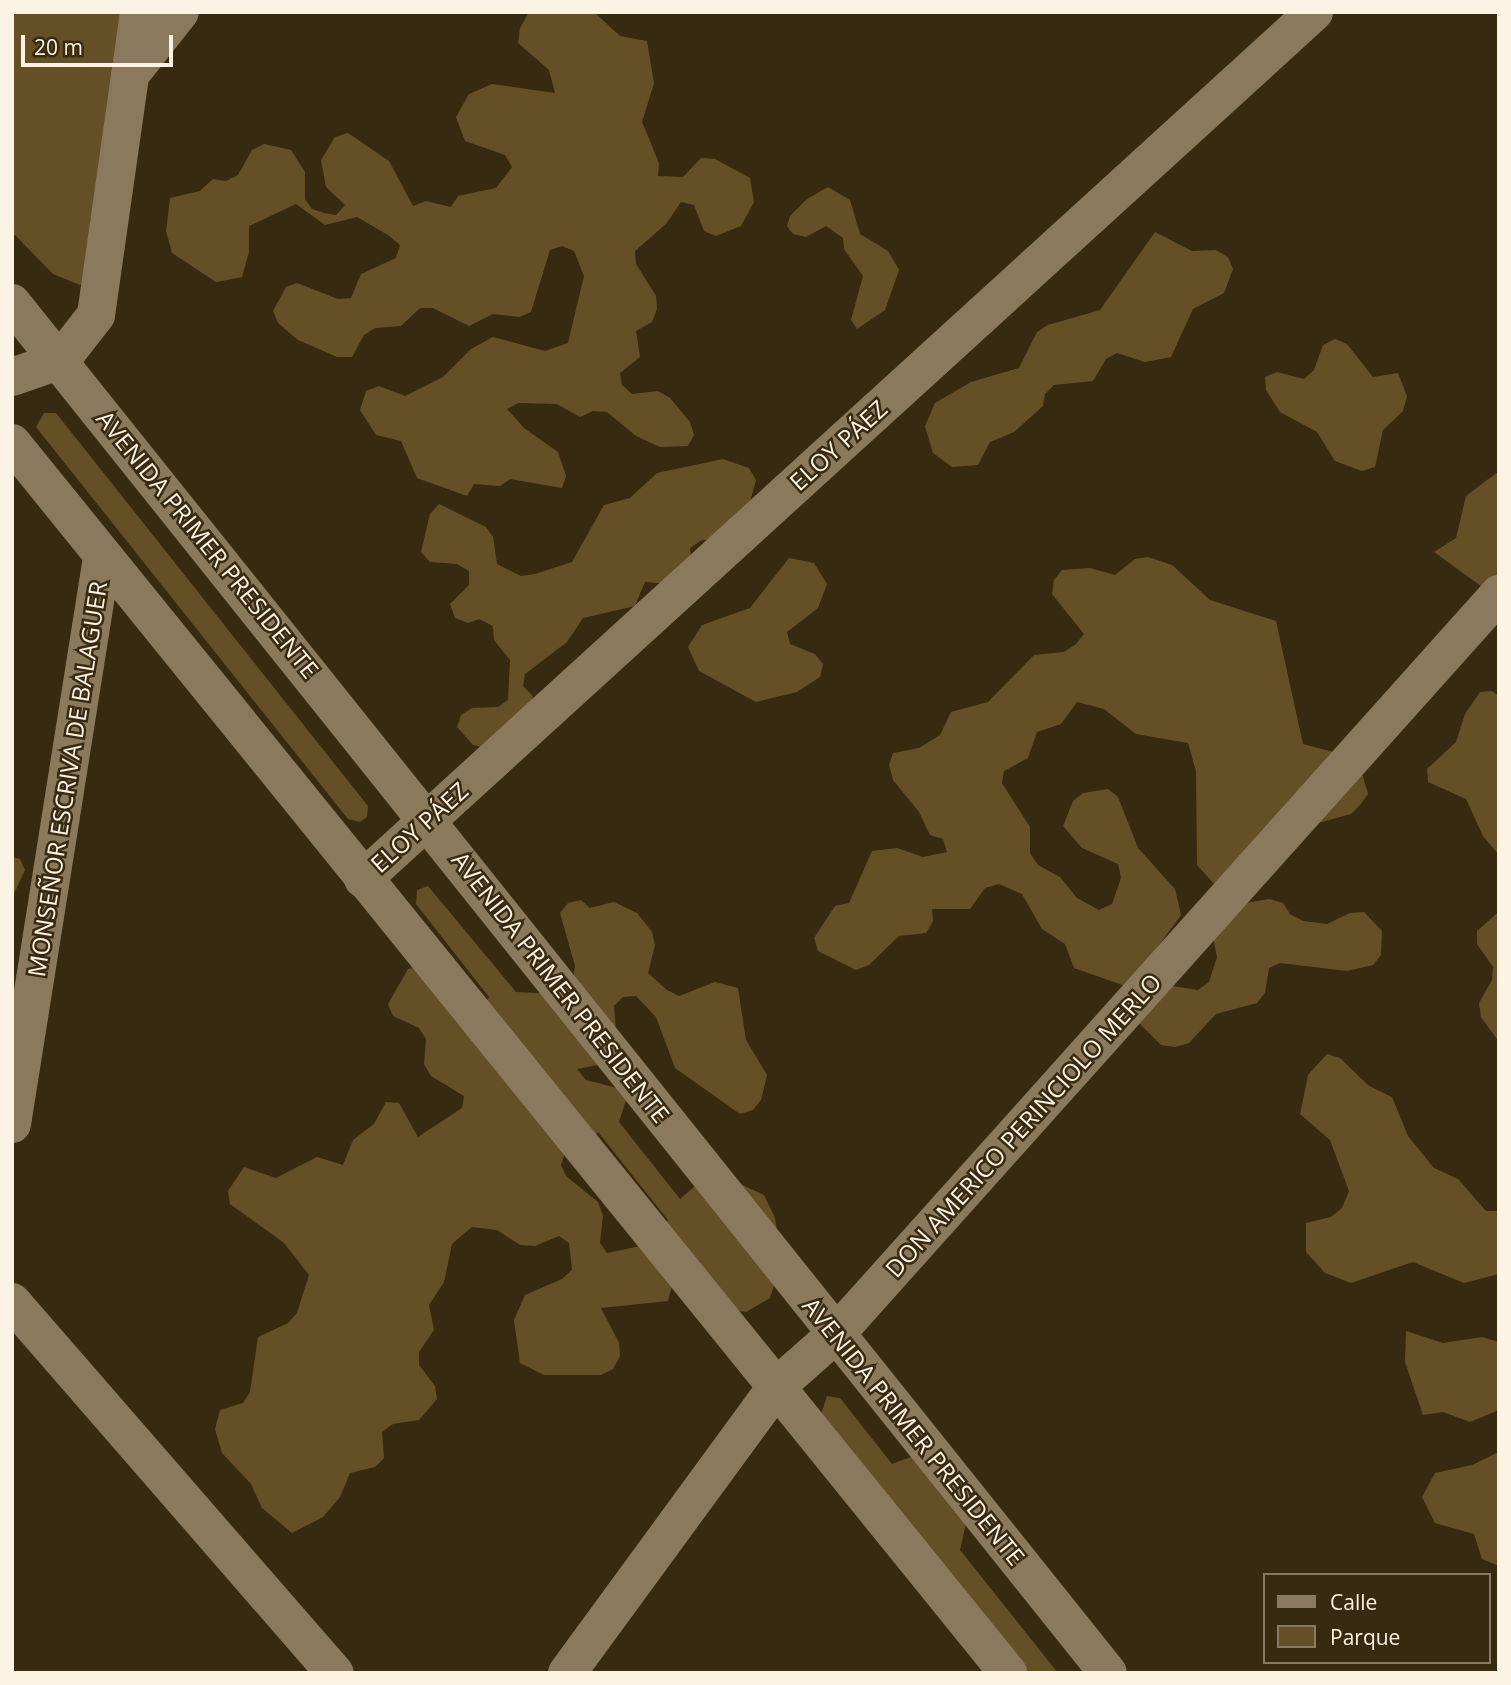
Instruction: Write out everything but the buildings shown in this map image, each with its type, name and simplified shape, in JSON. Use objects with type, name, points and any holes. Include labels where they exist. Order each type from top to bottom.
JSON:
[{"type":"street","points":[[12,377],[61,360],[96,315],[127,79],[139,12]]},
{"type":"street","points":[[127,79],[180,12]]},
{"type":"street","name":"ELOY PÁEZ","points":[[363,878],[1314,12]]},
{"type":"street","name":"AVENIDA PRIMER PRESIDENTE","points":[[12,303],[61,360],[428,818],[1108,1673]]},
{"type":"street","points":[[12,443],[102,558],[363,878],[527,1073],[776,1387],[1008,1673]]},
{"type":"street","name":"MONSEÑOR ESCRIVA DE BALAGUER","points":[[12,1124],[102,558]]},
{"type":"street","name":"DON AMERICO PERINCIOLO MERLO","points":[[567,1673],[776,1387],[836,1334],[1499,594]]},
{"type":"street","points":[[12,1301],[335,1673]]},
{"type":"green space","points":[[12,12],[167,12],[101,211],[90,218],[92,279],[80,285],[53,274],[12,232]]},
{"type":"green space","points":[[529,12],[594,12],[620,36],[647,41],[654,83],[642,122],[659,163],[658,176],[683,177],[701,158],[715,159],[750,178],[754,202],[741,226],[716,236],[704,231],[694,205],[681,202],[666,224],[635,251],[636,264],[656,296],[657,309],[652,322],[636,331],[640,357],[620,373],[622,385],[632,394],[658,391],[670,398],[690,422],[694,435],[688,446],[660,447],[636,436],[607,412],[593,411],[580,417],[557,404],[518,403],[507,409],[524,428],[558,452],[566,476],[562,488],[510,479],[500,486],[474,484],[467,496],[417,478],[401,441],[376,435],[360,410],[366,391],[379,386],[405,396],[443,377],[471,349],[493,337],[545,351],[568,343],[584,276],[574,251],[562,246],[550,250],[531,312],[519,317],[493,314],[469,326],[433,308],[420,308],[401,326],[375,328],[364,335],[352,357],[337,357],[298,340],[278,323],[273,311],[286,287],[297,283],[338,299],[351,298],[361,274],[396,258],[400,245],[357,217],[325,225],[296,204],[249,226],[249,252],[242,277],[216,282],[172,253],[166,231],[170,198],[200,191],[213,179],[226,181],[238,175],[252,150],[264,144],[291,150],[305,172],[305,199],[312,209],[336,215],[345,205],[326,187],[321,160],[335,137],[348,133],[389,161],[413,206],[426,201],[451,207],[458,196],[496,188],[512,167],[505,155],[465,141],[456,117],[469,94],[492,84],[555,93],[549,70],[518,43],[520,28]]},
{"type":"green space","points":[[828,187],[850,200],[860,234],[888,251],[899,270],[885,310],[857,329],[851,320],[863,276],[844,249],[843,238],[826,226],[806,237],[793,234],[787,226],[790,216],[807,199]]},
{"type":"green space","points":[[1155,232],[1192,251],[1216,250],[1228,257],[1233,269],[1224,293],[1193,309],[1171,357],[1145,362],[1117,353],[1106,359],[1093,381],[1054,385],[1045,394],[1043,406],[1014,432],[990,442],[978,465],[952,467],[933,453],[925,426],[935,403],[971,382],[1019,368],[1037,332],[1048,325],[1100,310]]},
{"type":"green space","points":[[1335,339],[1347,344],[1373,377],[1398,373],[1407,396],[1403,411],[1383,430],[1375,467],[1362,471],[1335,461],[1317,432],[1280,412],[1266,390],[1265,377],[1277,372],[1304,379],[1314,370],[1323,345]]},
{"type":"green space","points":[[44,413],[56,413],[368,806],[367,817],[360,822],[348,819],[36,427]]},
{"type":"green space","points":[[723,459],[749,468],[756,480],[745,520],[728,540],[702,540],[690,548],[692,573],[671,584],[645,582],[635,606],[583,618],[567,642],[525,674],[523,686],[532,695],[535,708],[487,748],[473,745],[457,727],[461,715],[472,708],[498,707],[508,700],[510,660],[494,640],[493,626],[479,619],[468,623],[455,618],[450,604],[469,585],[469,571],[457,564],[430,562],[421,552],[430,514],[439,504],[486,527],[493,537],[497,564],[521,576],[535,574],[572,562],[604,505],[630,498],[657,473]]},
{"type":"green space","points":[[1499,471],[1499,587],[1485,589],[1434,552],[1456,538],[1466,496]]},
{"type":"green space","points":[[1148,557],[1172,565],[1210,600],[1276,621],[1303,744],[1341,754],[1361,770],[1368,794],[1360,805],[1351,814],[1311,825],[1215,885],[1197,865],[1196,771],[1188,743],[1136,734],[1104,709],[1077,702],[1061,724],[1037,732],[1028,758],[1004,771],[1002,783],[1030,827],[1030,853],[1038,865],[1060,877],[1077,898],[1099,910],[1112,904],[1121,878],[1118,864],[1082,848],[1063,826],[1073,801],[1083,793],[1108,789],[1118,797],[1138,848],[1175,889],[1181,915],[1128,987],[1074,968],[1065,944],[1042,929],[1022,894],[999,884],[985,888],[970,909],[932,909],[933,921],[926,933],[899,936],[869,965],[856,970],[818,951],[814,938],[835,906],[849,903],[872,851],[897,848],[923,857],[947,852],[943,839],[930,835],[919,812],[893,780],[889,765],[893,753],[919,748],[940,735],[951,712],[988,702],[1034,655],[1064,652],[1076,644],[1084,634],[1052,594],[1054,580],[1062,570],[1090,568],[1115,575],[1135,559]]},
{"type":"green space","points":[[789,558],[814,563],[827,584],[818,608],[787,632],[790,644],[815,654],[823,664],[820,677],[797,692],[756,702],[699,671],[688,647],[702,625],[750,608]]},
{"type":"green space","points":[[1492,691],[1499,696],[1499,855],[1483,836],[1466,799],[1428,782],[1427,769],[1456,742],[1465,714],[1480,692]]},
{"type":"green space","points":[[12,857],[20,859],[25,870],[12,898]]},
{"type":"green space","points":[[428,886],[516,992],[555,994],[573,980],[575,966],[560,913],[568,903],[581,900],[590,908],[614,902],[637,913],[652,932],[655,945],[648,973],[667,990],[679,996],[715,982],[738,988],[746,1040],[767,1075],[761,1100],[753,1110],[740,1114],[675,1068],[656,1017],[636,996],[623,997],[614,1006],[616,1031],[598,1065],[577,1069],[586,1080],[617,1088],[627,1097],[619,1122],[680,1199],[695,1186],[738,1183],[764,1195],[775,1218],[782,1260],[770,1298],[746,1312],[733,1310],[674,1277],[668,1301],[601,1308],[619,1343],[620,1356],[613,1369],[601,1375],[544,1375],[520,1363],[514,1320],[525,1295],[562,1279],[572,1270],[569,1243],[559,1236],[535,1246],[520,1245],[497,1230],[472,1227],[452,1244],[444,1282],[429,1305],[434,1330],[419,1352],[419,1365],[435,1386],[437,1399],[419,1420],[393,1424],[382,1432],[384,1458],[375,1467],[350,1473],[340,1497],[323,1517],[292,1533],[262,1508],[251,1484],[222,1453],[215,1429],[220,1410],[243,1403],[250,1392],[258,1337],[288,1323],[297,1313],[309,1275],[284,1243],[230,1204],[228,1191],[244,1167],[276,1178],[317,1157],[343,1165],[353,1140],[374,1124],[386,1102],[399,1103],[418,1137],[462,1108],[464,1096],[431,1076],[424,1064],[426,1039],[419,1028],[393,1016],[388,1004],[408,969],[421,967],[482,1008],[489,997],[416,904],[417,890]],"holes":[[[598,1132],[668,1220],[664,1230],[645,1245],[607,1253],[600,1243],[603,1216],[598,1202],[566,1176],[561,1165],[565,1153],[591,1143]]]},
{"type":"green space","points":[[1269,899],[1283,903],[1290,914],[1303,921],[1327,924],[1350,913],[1364,912],[1382,931],[1381,955],[1373,965],[1347,971],[1280,963],[1269,968],[1265,993],[1257,1003],[1216,1014],[1189,1043],[1175,1047],[1161,1045],[1136,1020],[1172,986],[1198,990],[1209,982],[1217,957],[1212,932],[1240,904]]},
{"type":"green space","points":[[1499,914],[1499,1042],[1481,1017],[1479,1003],[1492,980],[1493,967],[1477,944],[1477,931]]},
{"type":"green space","points":[[1327,1054],[1340,1058],[1369,1086],[1392,1097],[1408,1136],[1434,1168],[1458,1179],[1486,1211],[1499,1211],[1499,1274],[1464,1283],[1413,1262],[1351,1283],[1325,1273],[1306,1252],[1306,1223],[1331,1217],[1342,1208],[1349,1191],[1330,1140],[1300,1114],[1308,1075]]},
{"type":"green space","points":[[1406,1331],[1443,1343],[1482,1337],[1499,1342],[1499,1410],[1470,1422],[1443,1412],[1423,1415],[1405,1362]]},
{"type":"green space","points":[[827,1396],[840,1398],[892,1464],[919,1454],[966,1523],[960,1550],[1058,1673],[1027,1673],[821,1414]]},
{"type":"green space","points":[[1499,1452],[1499,1566],[1482,1559],[1474,1534],[1435,1523],[1422,1497],[1435,1473],[1472,1465]]}]
